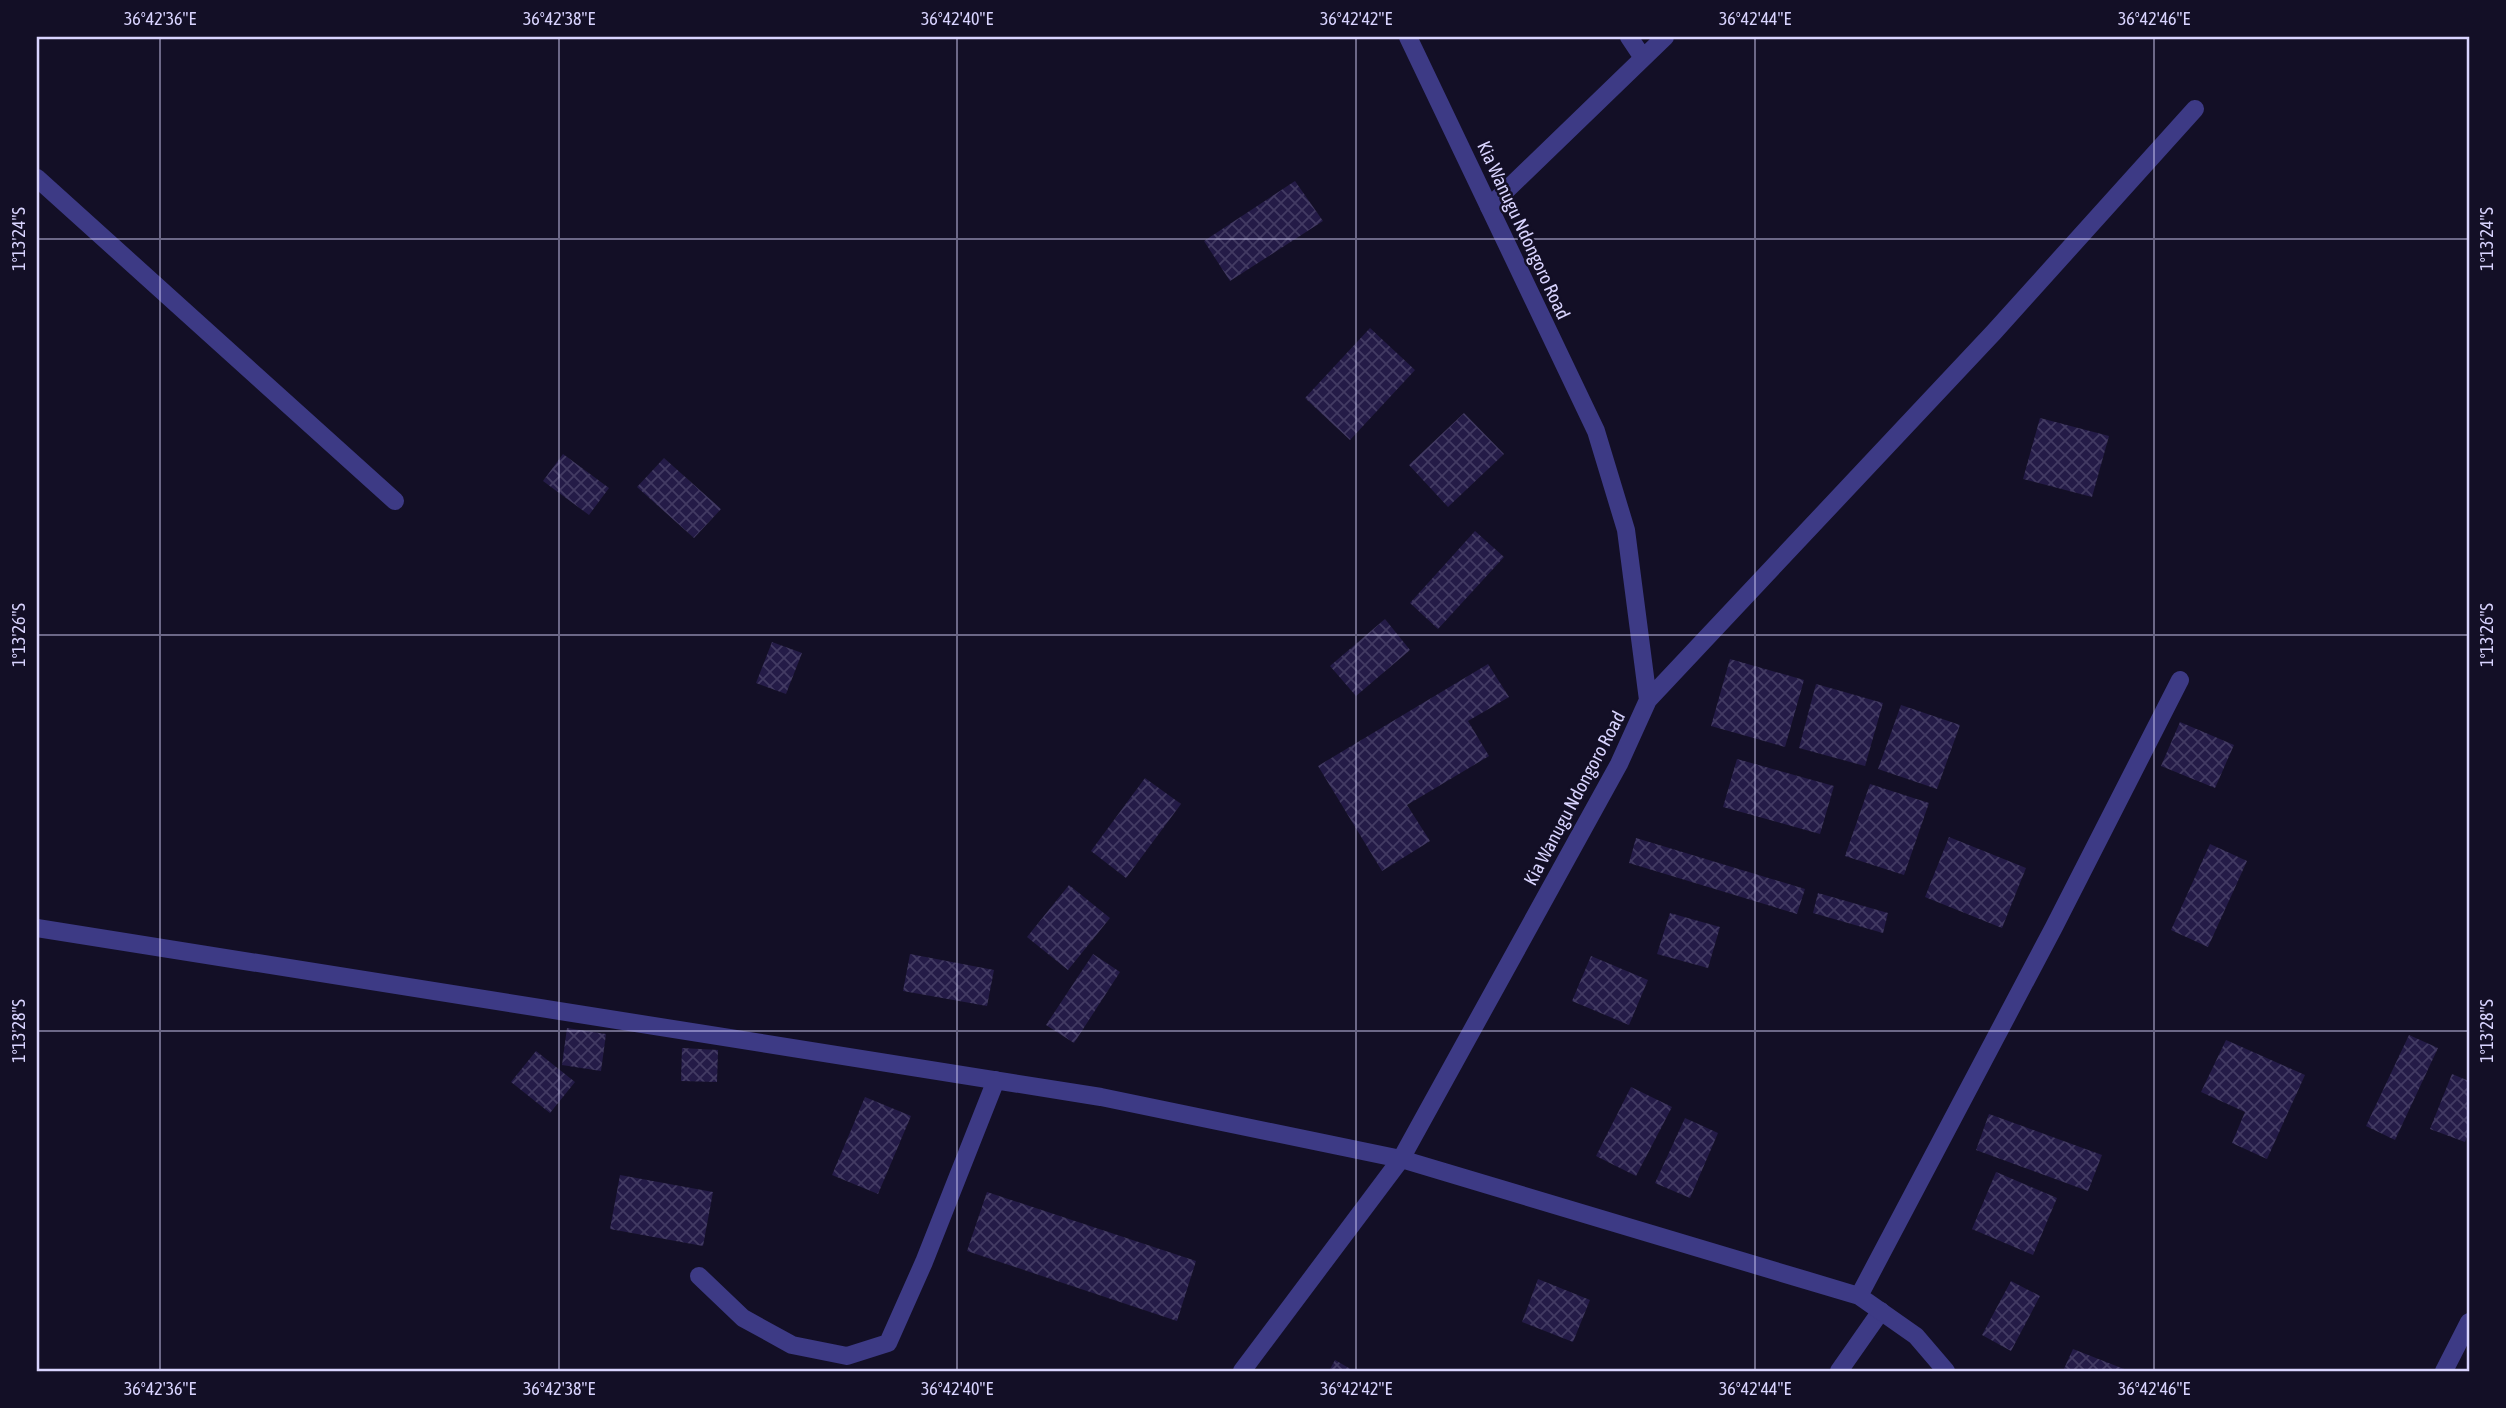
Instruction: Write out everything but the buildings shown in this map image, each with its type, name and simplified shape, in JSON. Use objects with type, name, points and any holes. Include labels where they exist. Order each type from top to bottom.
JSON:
[{"type":"street","name":"Kia Wanugu Ndongoro Road","points":[[1242,1371],[1401,1159],[1619,764],[1648,700],[1626,530],[1596,431],[1408,37]]},
{"type":"street","points":[[1629,37],[1643,58]]},
{"type":"street","points":[[1489,207],[1665,37]]},
{"type":"street","points":[[1648,700],[1994,332],[2195,109]]},
{"type":"street","points":[[37,178],[395,501]]},
{"type":"street","points":[[1859,1296],[2054,927],[2180,680]]},
{"type":"street","points":[[37,928],[1101,1097],[1401,1159],[1859,1296],[1916,1336],[1946,1371]]},
{"type":"street","points":[[699,1276],[743,1318],[792,1345],[847,1356],[888,1343],[924,1262],[996,1080]]},
{"type":"street","points":[[1839,1371],[1881,1311]]},
{"type":"street","points":[[2444,1371],[2469,1322]]}]
